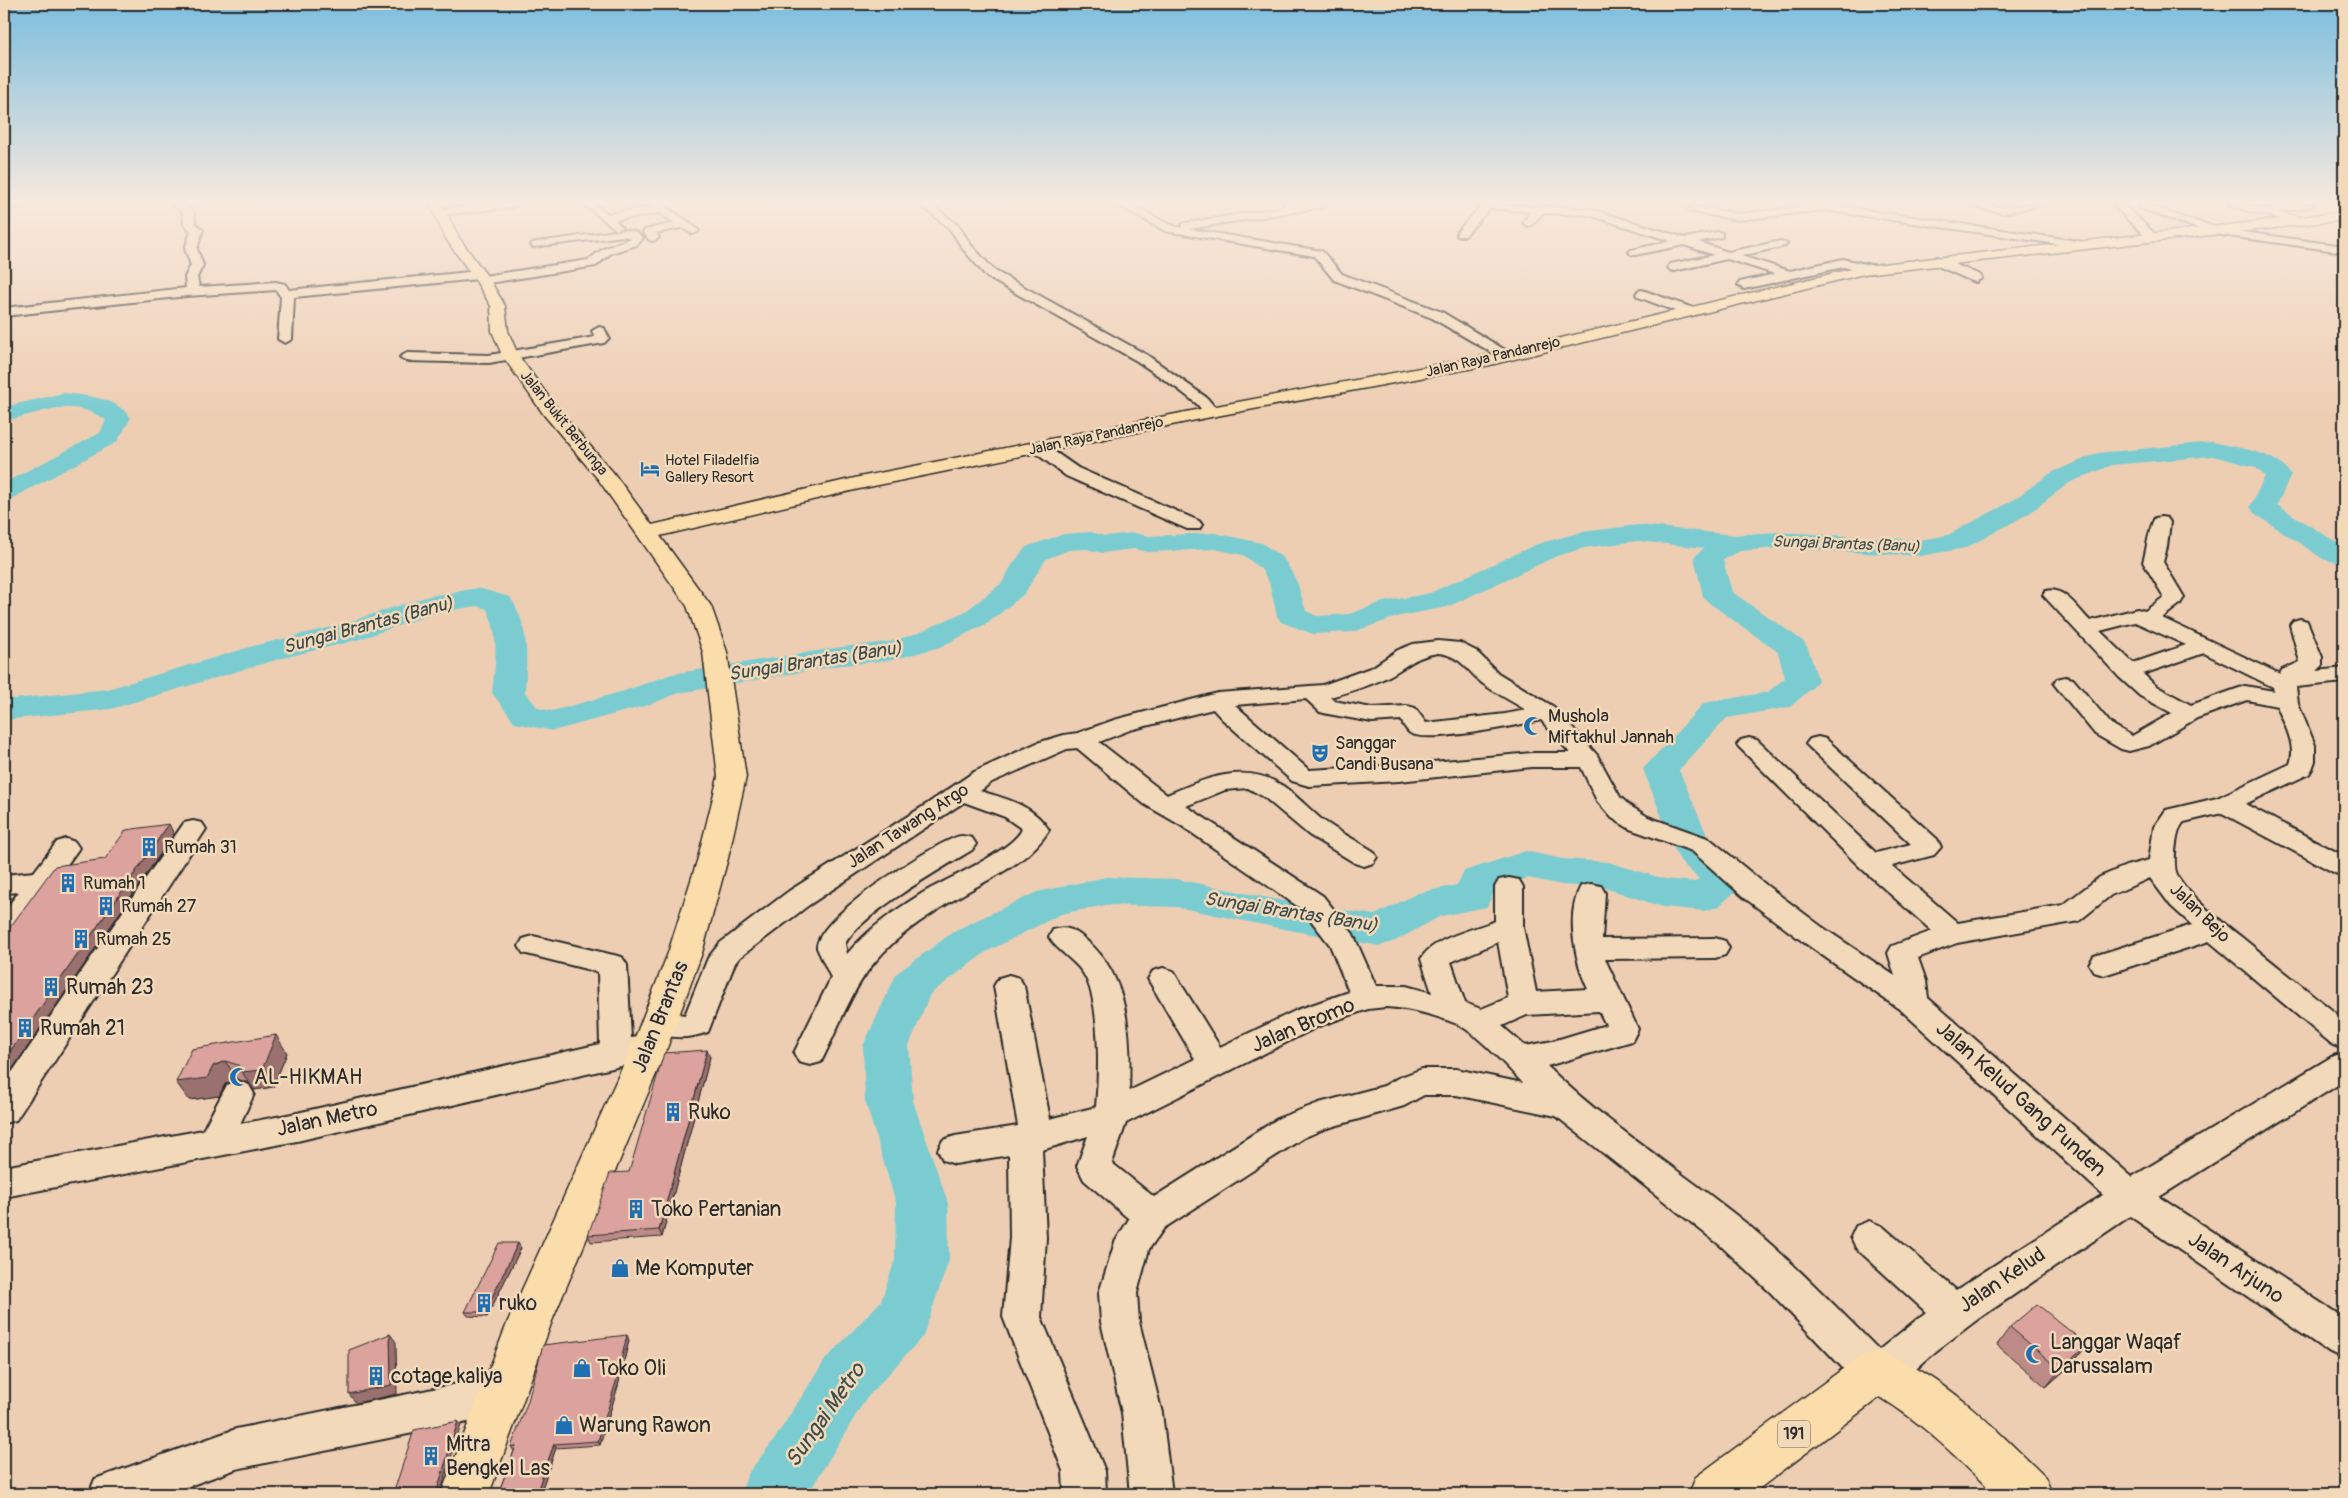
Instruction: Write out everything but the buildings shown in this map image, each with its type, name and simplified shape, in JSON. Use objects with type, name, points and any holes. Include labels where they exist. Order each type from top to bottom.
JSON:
[{"type":"main road","name":"Jalan Bukit Berbunga","points":[[478,274],[498,306],[500,331],[510,356],[550,411],[606,475],[647,533]]},
{"type":"main road","name":"Jalan Raya Pandanrejo","points":[[647,533],[850,485],[1211,412],[1348,388],[1508,356],[1688,311],[1850,274]]},
{"type":"main road","name":"Jalan Brantas","points":[[465,1494],[530,1320],[641,1041],[685,953],[730,792],[730,762],[717,668],[699,606],[647,533]]},
{"type":"main road","name":"191","points":[[1713,1494],[1879,1373]]},
{"type":"main road","points":[[1879,1373],[1901,1383],[1931,1405],[2028,1494]]},
{"type":"street","points":[[192,274],[193,292]]},
{"type":"street","points":[[4,312],[193,292],[276,286],[281,287],[285,294],[288,294],[511,274]]},
{"type":"street","points":[[991,274],[1142,358],[1183,386],[1202,401],[1211,412]]},
{"type":"street","points":[[1335,274],[1338,277],[1437,315],[1508,356]]},
{"type":"street","points":[[1744,285],[1794,274]]},
{"type":"street","points":[[1967,274],[1976,278]]},
{"type":"street","points":[[285,339],[288,294]]},
{"type":"street","points":[[1642,294],[1688,311]]},
{"type":"street","points":[[407,357],[484,360],[599,340],[602,338],[599,331]]},
{"type":"street","points":[[1040,448],[1072,472],[1193,525]]},
{"type":"street","points":[[2148,619],[2173,600],[2174,597],[2153,562],[2158,547],[2161,522]]},
{"type":"street","points":[[2053,595],[2127,672],[2154,695],[2189,713]]},
{"type":"street","points":[[2086,628],[2134,615],[2148,619],[2205,646],[2287,689]]},
{"type":"street","points":[[2287,689],[2290,676],[2311,664],[2312,657],[2300,625]]},
{"type":"street","points":[[2127,672],[2205,646]]},
{"type":"street","name":"Jalan Tawang Argo","points":[[641,1041],[697,1024],[722,958],[730,950],[799,898],[983,777],[1028,755],[1064,742],[1082,740],[1165,711],[1218,700],[1278,693],[1326,691],[1381,672],[1406,655],[1438,647],[1452,648],[1468,656],[1490,678],[1546,712],[1589,760],[1610,801],[1621,812],[1639,824],[1701,845]]},
{"type":"street","points":[[2065,684],[2103,728],[2129,744],[2141,741],[2189,713],[2245,693],[2260,694],[2344,675]]},
{"type":"street","name":"Jalan Bejo","points":[[2287,689],[2301,737],[2304,763],[2300,769],[2290,775],[2225,804],[2169,819],[2165,834],[2163,877],[2213,929],[2344,1036]]},
{"type":"street","points":[[1311,692],[1328,707],[1348,709],[1372,715],[1407,713],[1418,728],[1424,730],[1505,721],[1546,712]]},
{"type":"street","points":[[1218,700],[1237,720],[1302,776],[1309,778],[1400,773],[1532,760],[1589,760]]},
{"type":"street","name":"Jalan Bromo","points":[[955,1150],[1031,1139],[1085,1125],[1111,1115],[1308,1018],[1366,998],[1343,941],[1313,903],[1287,883],[1138,787],[1082,740]]},
{"type":"street","points":[[1818,744],[1928,845],[1925,849],[1871,863]]},
{"type":"street","points":[[1749,745],[1871,863],[1953,934]]},
{"type":"street","points":[[1166,805],[1212,786],[1235,781],[1254,781],[1272,792],[1317,828],[1364,857]]},
{"type":"street","points":[[810,1053],[846,979],[862,957],[889,930],[956,886],[1016,853],[1036,830],[1033,824],[1023,815],[960,793]]},
{"type":"street","points":[[2225,804],[2344,866]]},
{"type":"street","points":[[4,1110],[193,829]]},
{"type":"street","points":[[846,979],[832,950],[831,944],[836,932],[888,891],[963,844]]},
{"type":"street","name":"Jalan Kelud Gang Punden","points":[[1701,845],[1756,892],[1812,934],[1913,1003],[2129,1196]]},
{"type":"street","points":[[4,931],[66,848]]},
{"type":"street","points":[[1913,1003],[1911,982],[1902,953],[1953,934],[2069,914],[2076,911],[2092,896],[2113,883],[2141,870],[2163,866]]},
{"type":"street","points":[[4,884],[43,880]]},
{"type":"street","points":[[1509,887],[1509,927],[1524,1004]]},
{"type":"street","points":[[1519,1059],[1553,1053],[1621,1033],[1623,1029],[1590,960],[1587,923],[1591,893]]},
{"type":"street","points":[[1452,1010],[1435,959],[1446,950],[1509,927]]},
{"type":"street","points":[[2104,964],[2213,929]]},
{"type":"street","points":[[1063,937],[1084,954],[1098,971],[1105,985],[1113,1056],[1111,1115],[1094,1166],[1096,1170],[1152,1217]]},
{"type":"street","points":[[533,946],[612,965],[641,1041]]},
{"type":"street","points":[[1588,949],[1715,948]]},
{"type":"street","points":[[1163,979],[1215,1064]]},
{"type":"street","points":[[1009,986],[1031,1139],[1028,1238],[1022,1317],[1084,1471],[1085,1494]]},
{"type":"street","points":[[1366,998],[1406,997],[1452,1010],[1480,1024],[1519,1059],[1565,1105],[1734,1235],[1879,1373]]},
{"type":"street","points":[[1480,1024],[1524,1004],[1609,999]]},
{"type":"street","name":"Jalan Metro","points":[[4,1182],[297,1127],[641,1041]]},
{"type":"street","name":"Jalan Kelud","points":[[1879,1373],[1954,1312],[2129,1196],[2344,1065]]},
{"type":"street","points":[[1151,1494],[1142,1413],[1120,1322],[1118,1293],[1133,1242],[1152,1217],[1303,1122],[1393,1097],[1422,1082],[1456,1082],[1565,1105]]},
{"type":"street","points":[[214,1142],[238,1094]]},
{"type":"street","name":"Jalan Arjuno","points":[[2129,1196],[2344,1340]]},
{"type":"street","points":[[1869,1237],[1954,1312]]},
{"type":"street","points":[[110,1494],[236,1449],[502,1395]]},
{"type":"waterway","name":"Sungai Brantas (Banu)","points":[[4,414],[64,400],[97,404],[119,418],[109,437],[4,493]]},
{"type":"waterway","name":"Sungai Brantas (Banu)","points":[[1734,543],[1777,540],[1920,548],[1956,542],[2019,508],[2060,478],[2107,458],[2213,449],[2264,462],[2278,475],[2263,507],[2333,553],[2344,556]]},
{"type":"waterway","name":"Sungai Brantas (Banu)","points":[[4,710],[111,699],[268,652],[346,633],[429,605],[478,597],[499,603],[508,625],[511,647],[508,693],[527,716],[553,721],[636,698],[672,684],[842,656],[892,651],[929,640],[977,617],[1014,588],[1026,565],[1036,553],[1064,542],[1091,540],[1102,545],[1134,541],[1148,544],[1215,541],[1252,549],[1273,564],[1283,582],[1292,616],[1313,625],[1353,623],[1394,608],[1437,601],[1547,550],[1582,540],[1638,533],[1734,543]]},
{"type":"waterway","name":"Sungai Brantas (Banu)","points":[[771,1494],[795,1461],[845,1380],[903,1317],[922,1260],[922,1203],[889,1101],[886,1046],[912,984],[971,941],[1051,902],[1106,891],[1177,893],[1283,915],[1380,931],[1432,903],[1473,897],[1478,881],[1526,864],[1562,872],[1608,875],[1663,893],[1704,897],[1723,880],[1695,853],[1661,769],[1716,710],[1778,700],[1802,680],[1792,648],[1718,596],[1708,557],[1734,543]]},
{"type":"place","name":"Hotel Filadelfia Gallery Resort","points":[[650,469]]},
{"type":"place","name":"Mushola Miftakhul Jannah","points":[[1533,726]]},
{"type":"place","name":"Sanggar Candi Busana","points":[[1320,753]]},
{"type":"place","name":"Rumah 31","points":[[149,847]]},
{"type":"place","name":"Rumah 1","points":[[68,883]]},
{"type":"place","name":"Rumah 27","points":[[106,906]]},
{"type":"place","name":"Rumah 25","points":[[81,939]]},
{"type":"place","name":"Rumah 23","points":[[51,987]]},
{"type":"place","name":"Rumah 21","points":[[25,1028]]},
{"type":"place","name":"AL-HIKMAH","points":[[239,1077]]},
{"type":"place","name":"Ruko","points":[[673,1112]]},
{"type":"place","name":"Toko Pertanian","points":[[636,1209]]},
{"type":"place","name":"Me Komputer","points":[[620,1268]]},
{"type":"place","name":"ruko","points":[[484,1303]]},
{"type":"place","name":"Langgar Waqaf Darussalam","points":[[2035,1354]]},
{"type":"place","name":"Toko Oli","points":[[582,1368]]},
{"type":"place","name":"cotage kaliya","points":[[376,1376]]},
{"type":"place","name":"Warung Rawon","points":[[564,1425]]},
{"type":"place","name":"Mitra Bengkel Las","points":[[431,1456]]},
{"type":"water label","name":"Sungai Metro","points":[[825,1415]]}]
